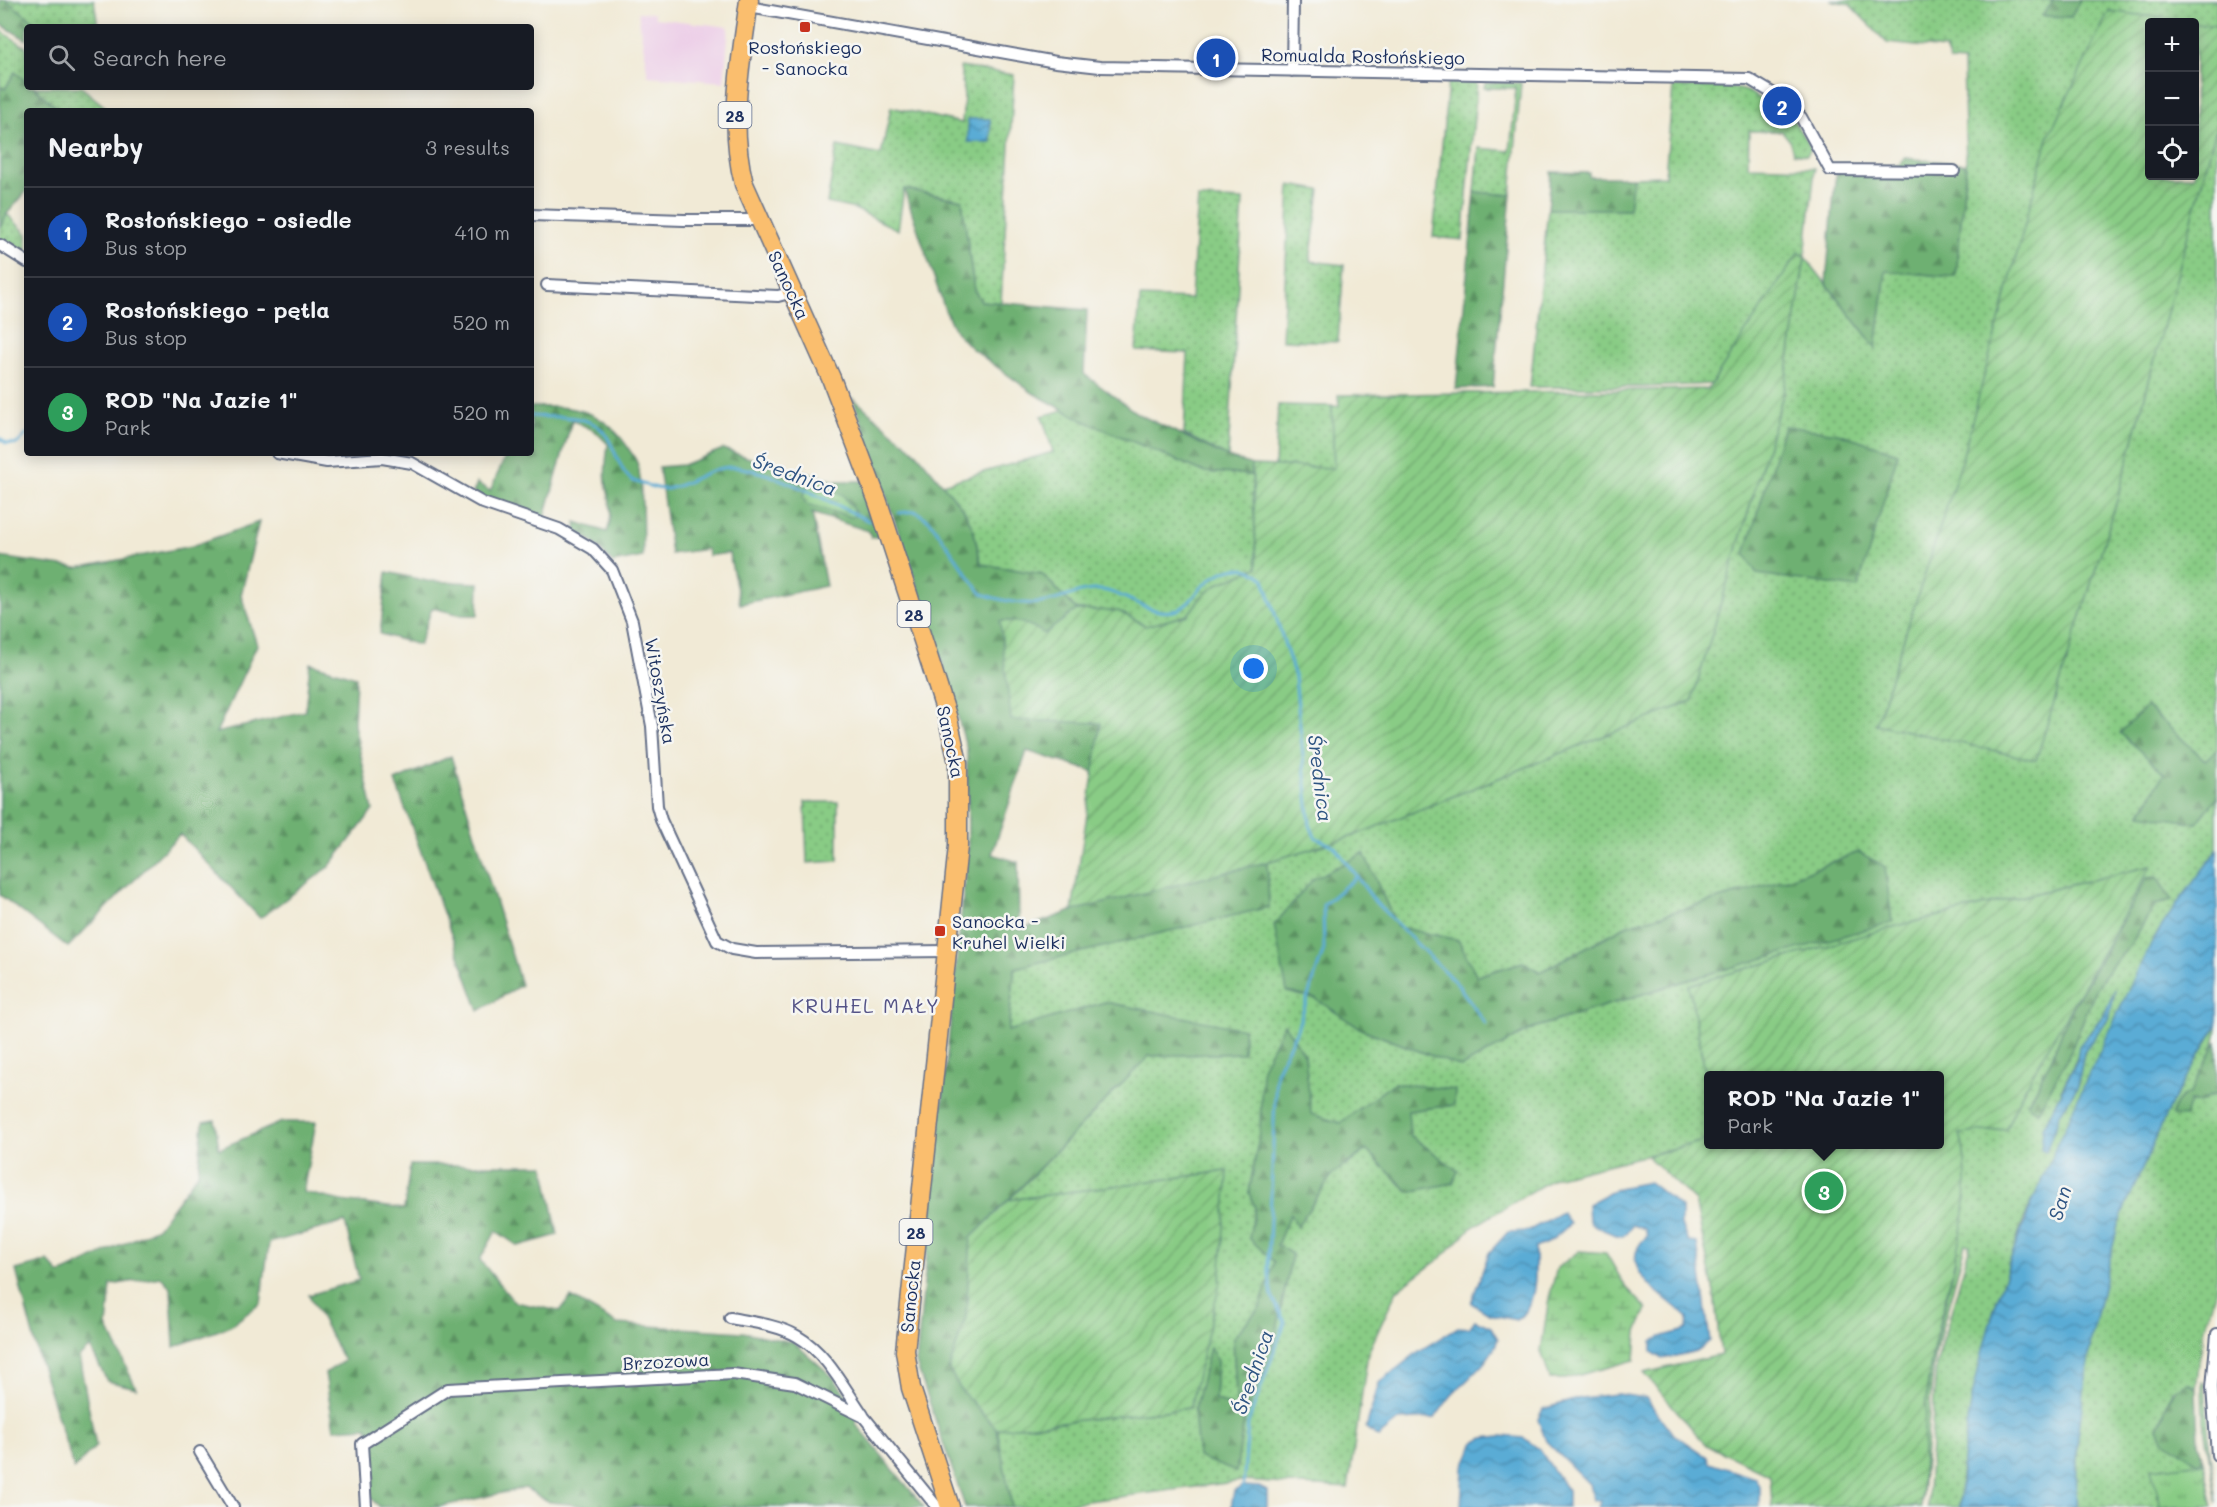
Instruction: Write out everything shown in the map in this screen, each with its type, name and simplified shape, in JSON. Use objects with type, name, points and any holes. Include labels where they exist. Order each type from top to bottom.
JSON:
[{"type":"main road","name":"Sanocka","points":[[749,3],[737,89],[736,145],[744,183],[758,220],[831,378],[878,502],[954,740],[960,779],[960,811],[948,951],[905,1351],[910,1388],[950,1507]]},
{"type":"street","points":[[1292,71],[1293,0]]},
{"type":"street","name":"Romualda Rosłońskiego","points":[[749,3],[1056,62],[1140,70],[1749,79],[1774,94],[1802,117],[1830,170],[1954,171]]},
{"type":"street","points":[[534,215],[694,221],[758,220]]},
{"type":"street","points":[[0,244],[24,260]]},
{"type":"street","points":[[547,285],[778,296],[793,292]]},
{"type":"street","name":"Witoszyńska","points":[[294,456],[327,462],[382,458],[412,463],[483,503],[578,539],[603,559],[619,583],[632,621],[652,726],[657,806],[661,820],[717,941],[732,949],[756,953],[948,951]]},
{"type":"street","points":[[730,1317],[798,1336],[823,1357],[864,1418]]},
{"type":"street","points":[[2217,1334],[2212,1387],[2217,1455]]},
{"type":"street","name":"Brzozowa","points":[[366,1507],[362,1444],[448,1389],[733,1374],[795,1383],[864,1418],[937,1507]]},
{"type":"street","points":[[200,1452],[233,1507]]},
{"type":"shaded area","points":[[638,12],[654,13],[655,18],[729,27],[724,82],[648,76]]},
{"type":"green space","points":[[0,0],[6,0],[37,24],[24,24],[24,38],[0,24]]},
{"type":"green space","points":[[6,0],[94,0],[98,24],[37,24]]},
{"type":"green space","points":[[1830,0],[2053,0],[2043,16],[2071,17],[2080,0],[2217,0],[2217,26],[2199,24],[2199,18],[2159,18],[2109,11],[1876,724],[2036,759],[2118,497],[2217,125],[2217,750],[2205,760],[2147,707],[2164,773],[2141,813],[2197,823],[2217,797],[2217,850],[2154,938],[2023,1221],[1993,1312],[1975,1387],[1961,1474],[1960,1507],[1927,1507],[1936,1365],[1970,1245],[1965,1244],[1934,1358],[1921,1507],[1924,1418],[1932,1357],[1955,1263],[1960,1133],[2006,1129],[2019,1099],[2150,866],[1897,926],[1689,985],[1705,1071],[1704,1141],[1554,1178],[1471,1228],[1441,1258],[1397,1290],[1368,1353],[1348,1488],[1242,1481],[1041,1507],[1012,1507],[997,1429],[1190,1408],[1227,1171],[1009,1200],[1149,1056],[1243,1053],[1244,1030],[1105,1002],[1008,1032],[1015,968],[1269,907],[1267,862],[1353,836],[1692,701],[1784,391],[1805,257],[1876,347],[1886,271],[1956,277],[1966,164],[1963,62],[1950,61],[1945,49],[1887,43],[1849,4]],"holes":[[[1859,852],[1688,980],[1533,1028],[1461,1067],[1361,1029],[1316,999],[1287,992],[1363,853],[1397,927],[1458,940],[1476,976],[1523,962],[1540,972],[1628,925],[1785,880]],[[2147,879],[2172,900],[2155,904],[2129,947],[2112,965],[2096,989],[2069,1055],[2038,1111],[2027,1104],[2052,1058],[2067,1018]],[[2115,990],[2107,1020],[2084,1051],[2078,1085],[2060,1114],[2046,1150],[2043,1128],[2090,1031],[2105,1013]],[[1305,1055],[1310,1114],[1340,1123],[1394,1083],[1454,1105],[1407,1111],[1410,1135],[1458,1171],[1409,1192],[1367,1150],[1331,1176],[1297,1227],[1290,1213],[1277,1245],[1292,1254],[1272,1354],[1245,1415],[1236,1471],[1194,1411],[1217,1361],[1215,1399],[1237,1409],[1233,1338],[1260,1307],[1275,1262],[1250,1238],[1255,1207],[1249,1193],[1260,1131]]]},
{"type":"green space","points":[[2053,0],[2080,0],[2071,17],[2042,16]]},
{"type":"green space","points":[[2109,11],[2161,18],[2145,18],[2145,180],[2199,180],[2199,24],[2217,26],[2217,125],[2118,497],[2036,760],[1876,724],[1960,466],[2048,138]]},
{"type":"green space","points":[[0,30],[24,46],[24,80],[15,73],[5,90],[0,87]]},
{"type":"green space","points":[[960,67],[1014,75],[1001,303],[981,301],[974,290],[962,200],[904,189],[898,230],[855,209],[827,203],[837,146],[881,155],[891,107],[962,123],[964,96]]},
{"type":"green space","points":[[15,72],[24,80],[24,90],[37,90],[57,108],[24,108],[24,194],[7,214],[0,228],[0,87],[5,89]]},
{"type":"green space","points":[[1448,83],[1477,83],[1463,240],[1433,237]]},
{"type":"green space","points":[[1485,83],[1521,83],[1511,195],[1475,192],[1479,148],[1510,151],[1516,88],[1484,88]]},
{"type":"green space","points":[[1673,87],[1731,87],[1749,92],[1786,116],[1790,115],[1811,148],[1807,155],[1793,153],[1790,141],[1782,131],[1749,131],[1748,166],[1815,168],[1805,257],[1799,253],[1712,384],[1644,387],[1530,387],[1548,209],[1628,209],[1633,177],[1665,176]]},
{"type":"green space","points":[[37,90],[85,90],[106,108],[57,108]]},
{"type":"green space","points":[[1905,158],[1966,164],[1956,277],[1886,271],[1876,348],[1826,283],[1835,181],[1838,169],[1899,165]]},
{"type":"green space","points":[[1551,172],[1589,173],[1589,177],[1633,177],[1629,209],[1548,209]]},
{"type":"green space","points":[[1290,185],[1320,190],[1310,261],[1344,265],[1338,342],[1282,340]]},
{"type":"green space","points":[[904,189],[962,200],[974,290],[981,301],[1087,310],[1084,374],[1138,414],[1228,457],[1252,465],[1252,475],[1204,472],[1082,420],[1033,393],[971,348],[955,331],[945,310]]},
{"type":"green space","points":[[1475,192],[1511,195],[1493,387],[1456,389]]},
{"type":"green space","points":[[1198,198],[1243,200],[1228,457],[1184,434],[1188,353],[1136,351],[1140,297],[1191,299]]},
{"type":"green space","points":[[7,214],[24,231],[24,253],[12,243],[0,239],[0,228]]},
{"type":"green space","points":[[1799,252],[1805,257],[1784,391],[1692,701],[1353,836],[1267,862],[1072,911],[1101,723],[1011,720],[1000,621],[1023,623],[1044,634],[1077,610],[1118,611],[1146,626],[1188,615],[1202,596],[1218,584],[1257,568],[1252,465],[1334,468],[1332,406],[1339,406],[1338,395],[1708,389]]},
{"type":"green space","points":[[853,398],[917,453],[964,510],[973,528],[981,564],[1042,574],[1077,610],[1044,634],[1024,623],[1001,621],[1102,723],[1094,772],[1027,751],[992,854],[1018,862],[1019,930],[1072,911],[1267,862],[1269,907],[1015,968],[1008,1031],[1105,1002],[1244,1029],[1243,1053],[1149,1056],[971,1238],[966,1317],[949,1369],[961,1390],[997,1429],[1012,1507],[965,1507],[916,1363],[968,847],[967,750],[939,650]]},
{"type":"green space","points":[[1278,405],[1332,406],[1334,468],[1275,466]]},
{"type":"green space","points":[[534,407],[573,409],[597,417],[617,433],[638,466],[642,499],[643,557],[613,563],[593,542],[576,531],[576,522],[607,532],[611,507],[605,477],[608,444],[595,431],[572,420],[545,517],[488,501],[473,493],[477,483],[490,491],[506,456],[534,456]]},
{"type":"green space","points":[[1063,410],[1204,472],[1252,475],[1257,568],[1218,584],[1202,596],[1188,615],[1146,626],[1118,611],[1077,610],[1042,574],[981,564],[973,528],[942,484],[1053,452],[1042,416]]},
{"type":"green space","points":[[1784,426],[1838,433],[1898,453],[1858,588],[1757,574],[1745,554]]},
{"type":"green space","points":[[723,449],[776,467],[803,471],[835,481],[862,481],[880,531],[877,537],[871,537],[869,531],[812,513],[826,586],[740,604],[729,553],[708,556],[707,549],[671,554],[659,467],[683,465]]},
{"type":"green space","points":[[811,485],[843,495],[857,515],[851,517],[806,504],[803,497],[807,486]]},
{"type":"green space","points":[[259,522],[241,595],[257,645],[216,733],[305,711],[310,663],[356,677],[354,725],[373,810],[329,867],[260,918],[180,834],[68,947],[0,895],[0,557],[77,568],[192,546]]},
{"type":"green space","points":[[387,572],[427,581],[479,583],[478,615],[462,615],[432,608],[419,645],[380,634]]},
{"type":"green space","points":[[2146,706],[2205,760],[2217,750],[2217,797],[2197,823],[2141,814],[2164,773],[2120,733]]},
{"type":"green space","points":[[451,756],[521,985],[479,1011],[395,781]]},
{"type":"green space","points":[[805,802],[838,802],[838,861],[807,863]]},
{"type":"green space","points":[[1859,852],[1885,867],[1892,922],[1688,980],[1533,1028],[1461,1067],[1361,1029],[1316,999],[1287,992],[1274,925],[1313,879],[1364,853],[1397,927],[1458,940],[1477,976],[1523,962],[1540,972],[1628,925],[1785,880]]},
{"type":"green space","points":[[2151,866],[2019,1099],[2006,1129],[1960,1134],[1965,1161],[1966,1189],[1958,1245],[1929,1374],[1921,1507],[1772,1507],[1770,1475],[1706,1445],[1644,1373],[1721,1355],[1714,1293],[1695,1201],[1647,1156],[1704,1141],[1704,1149],[1944,1149],[1944,1071],[1705,1071],[1689,985],[1897,926]]},
{"type":"green space","points":[[2157,877],[2172,901],[2155,905],[2129,947],[2112,965],[2096,989],[2069,1055],[2038,1111],[2027,1105],[2052,1058],[2067,1018],[2147,878]]},
{"type":"green space","points":[[1284,1024],[1305,1055],[1311,1114],[1340,1123],[1394,1083],[1455,1090],[1454,1105],[1408,1111],[1410,1135],[1458,1171],[1453,1183],[1409,1192],[1366,1150],[1331,1176],[1297,1227],[1290,1214],[1277,1245],[1292,1254],[1272,1355],[1245,1415],[1236,1472],[1198,1457],[1194,1411],[1210,1347],[1217,1361],[1215,1399],[1237,1409],[1233,1338],[1260,1307],[1274,1262],[1249,1238],[1255,1207],[1249,1193],[1260,1131],[1262,1068]]},
{"type":"green space","points":[[2217,1025],[2212,1052],[2204,1069],[2190,1093],[2182,1096],[2173,1108],[2209,1098],[2217,1093],[2217,1287],[2203,1333],[2196,1389],[2190,1383],[2172,1390],[2158,1428],[2197,1462],[2203,1460],[2204,1463],[2187,1465],[2179,1507],[2076,1507],[2077,1444],[2091,1339],[2118,1224],[2171,1103]]},
{"type":"green space","points":[[2217,1041],[2217,1093],[2199,1103],[2190,1101],[2185,1117],[2172,1116],[2178,1102],[2190,1093]]},
{"type":"green space","points":[[215,1120],[219,1149],[282,1122],[316,1122],[303,1192],[341,1201],[404,1209],[410,1165],[544,1165],[558,1235],[518,1246],[496,1231],[480,1260],[514,1302],[560,1311],[571,1297],[617,1324],[743,1332],[793,1342],[833,1377],[856,1409],[856,1424],[924,1507],[595,1507],[549,1502],[525,1488],[438,1507],[380,1507],[370,1498],[368,1427],[334,1429],[325,1373],[344,1361],[309,1295],[359,1280],[345,1222],[269,1243],[261,1303],[230,1326],[174,1347],[171,1288],[161,1277],[111,1285],[107,1326],[136,1388],[107,1381],[90,1347],[79,1357],[96,1446],[74,1469],[38,1355],[16,1270],[48,1261],[60,1274],[157,1228],[198,1173],[203,1122]]},
{"type":"green space","points":[[1228,1171],[1220,1282],[1190,1408],[997,1429],[961,1390],[949,1369],[966,1317],[971,1238],[1009,1200]]},
{"type":"green space","points":[[1579,1251],[1606,1253],[1625,1286],[1647,1309],[1637,1332],[1635,1360],[1565,1379],[1550,1379],[1541,1351],[1549,1298],[1557,1268]]},
{"type":"green space","points":[[2202,1382],[2205,1384],[2210,1453],[2217,1503],[2203,1421]]},
{"type":"green space","points":[[2190,1383],[2196,1389],[2198,1442],[2203,1460],[2197,1462],[2163,1439],[2158,1428],[2172,1394],[2182,1385]]},
{"type":"green space","points":[[2204,1463],[2213,1507],[2161,1507],[2151,1469]]},
{"type":"water","points":[[968,119],[990,119],[991,142],[968,142]]},
{"type":"water","name":"San","points":[[2217,850],[2217,1025],[2171,1103],[2118,1224],[2091,1339],[2077,1444],[2076,1507],[1960,1507],[1964,1448],[1974,1390],[1987,1334],[2024,1223],[2070,1115],[2146,954],[2169,916]]},
{"type":"water","points":[[2115,989],[2110,1016],[2084,1051],[2078,1085],[2060,1114],[2046,1151],[2041,1149],[2043,1128],[2077,1060],[2079,1046],[2105,1013]]},
{"type":"water","points":[[1649,1182],[1681,1207],[1681,1225],[1688,1242],[1697,1243],[1710,1341],[1697,1351],[1663,1359],[1652,1352],[1652,1342],[1660,1337],[1687,1329],[1688,1318],[1646,1282],[1639,1271],[1635,1260],[1638,1248],[1647,1236],[1645,1229],[1633,1225],[1623,1236],[1619,1236],[1589,1221],[1588,1204],[1618,1188]]},
{"type":"water","points":[[1562,1212],[1570,1224],[1551,1241],[1535,1248],[1534,1287],[1529,1306],[1523,1314],[1516,1320],[1489,1314],[1471,1303],[1489,1253],[1508,1232],[1528,1231]]},
{"type":"water","points":[[1475,1320],[1491,1327],[1498,1339],[1490,1356],[1452,1395],[1435,1418],[1399,1420],[1378,1437],[1366,1428],[1379,1383],[1419,1351],[1458,1327],[1469,1328]]},
{"type":"water","points":[[1617,1394],[1646,1398],[1672,1433],[1707,1457],[1709,1463],[1755,1478],[1760,1488],[1760,1507],[1598,1507],[1601,1500],[1593,1501],[1591,1486],[1546,1441],[1538,1419],[1543,1409],[1581,1398]]},
{"type":"water","points":[[1501,1436],[1524,1438],[1539,1449],[1568,1491],[1568,1507],[1461,1507],[1463,1468],[1475,1442],[1483,1438]]},
{"type":"water","points":[[1244,1486],[1259,1487],[1267,1491],[1267,1507],[1231,1507],[1234,1491]]},
{"type":"waterway","name":"Średnica","points":[[534,416],[571,418],[594,424],[607,437],[624,472],[636,482],[667,489],[715,470],[732,467],[747,469],[764,473],[801,488],[869,521]]},
{"type":"waterway","name":"Średnica","points":[[0,438],[6,443],[17,444],[24,437]]},
{"type":"waterway","name":"Średnica","points":[[899,513],[915,511],[930,521],[981,593],[1010,601],[1040,603],[1086,591],[1102,590],[1149,608],[1168,612],[1184,606],[1215,576],[1231,569],[1248,569],[1264,579],[1295,677],[1310,825],[1315,837],[1335,847],[1376,903],[1458,985],[1486,1024]]},
{"type":"waterway","name":"Średnica","points":[[1243,1489],[1248,1423],[1285,1322],[1272,1297],[1268,1268],[1276,1072],[1296,1032],[1324,949],[1323,905],[1355,878]]},
{"type":"place","name":"Rosłońskiego - Sanocka","points":[[805,27]]},
{"type":"place","name":"Rosłońskiego - osiedle","points":[[1216,58]]},
{"type":"place","name":"Rosłońskiego - pętla","points":[[1782,106]]},
{"type":"place","name":"Sanocka - Kruhel Wielki","points":[[940,931]]},
{"type":"place","name":"ROD \"Na Jazie 1\"","points":[[1824,1191]]},
{"type":"district","name":"KRUHEL MAŁY","points":[[866,1005]]}]
